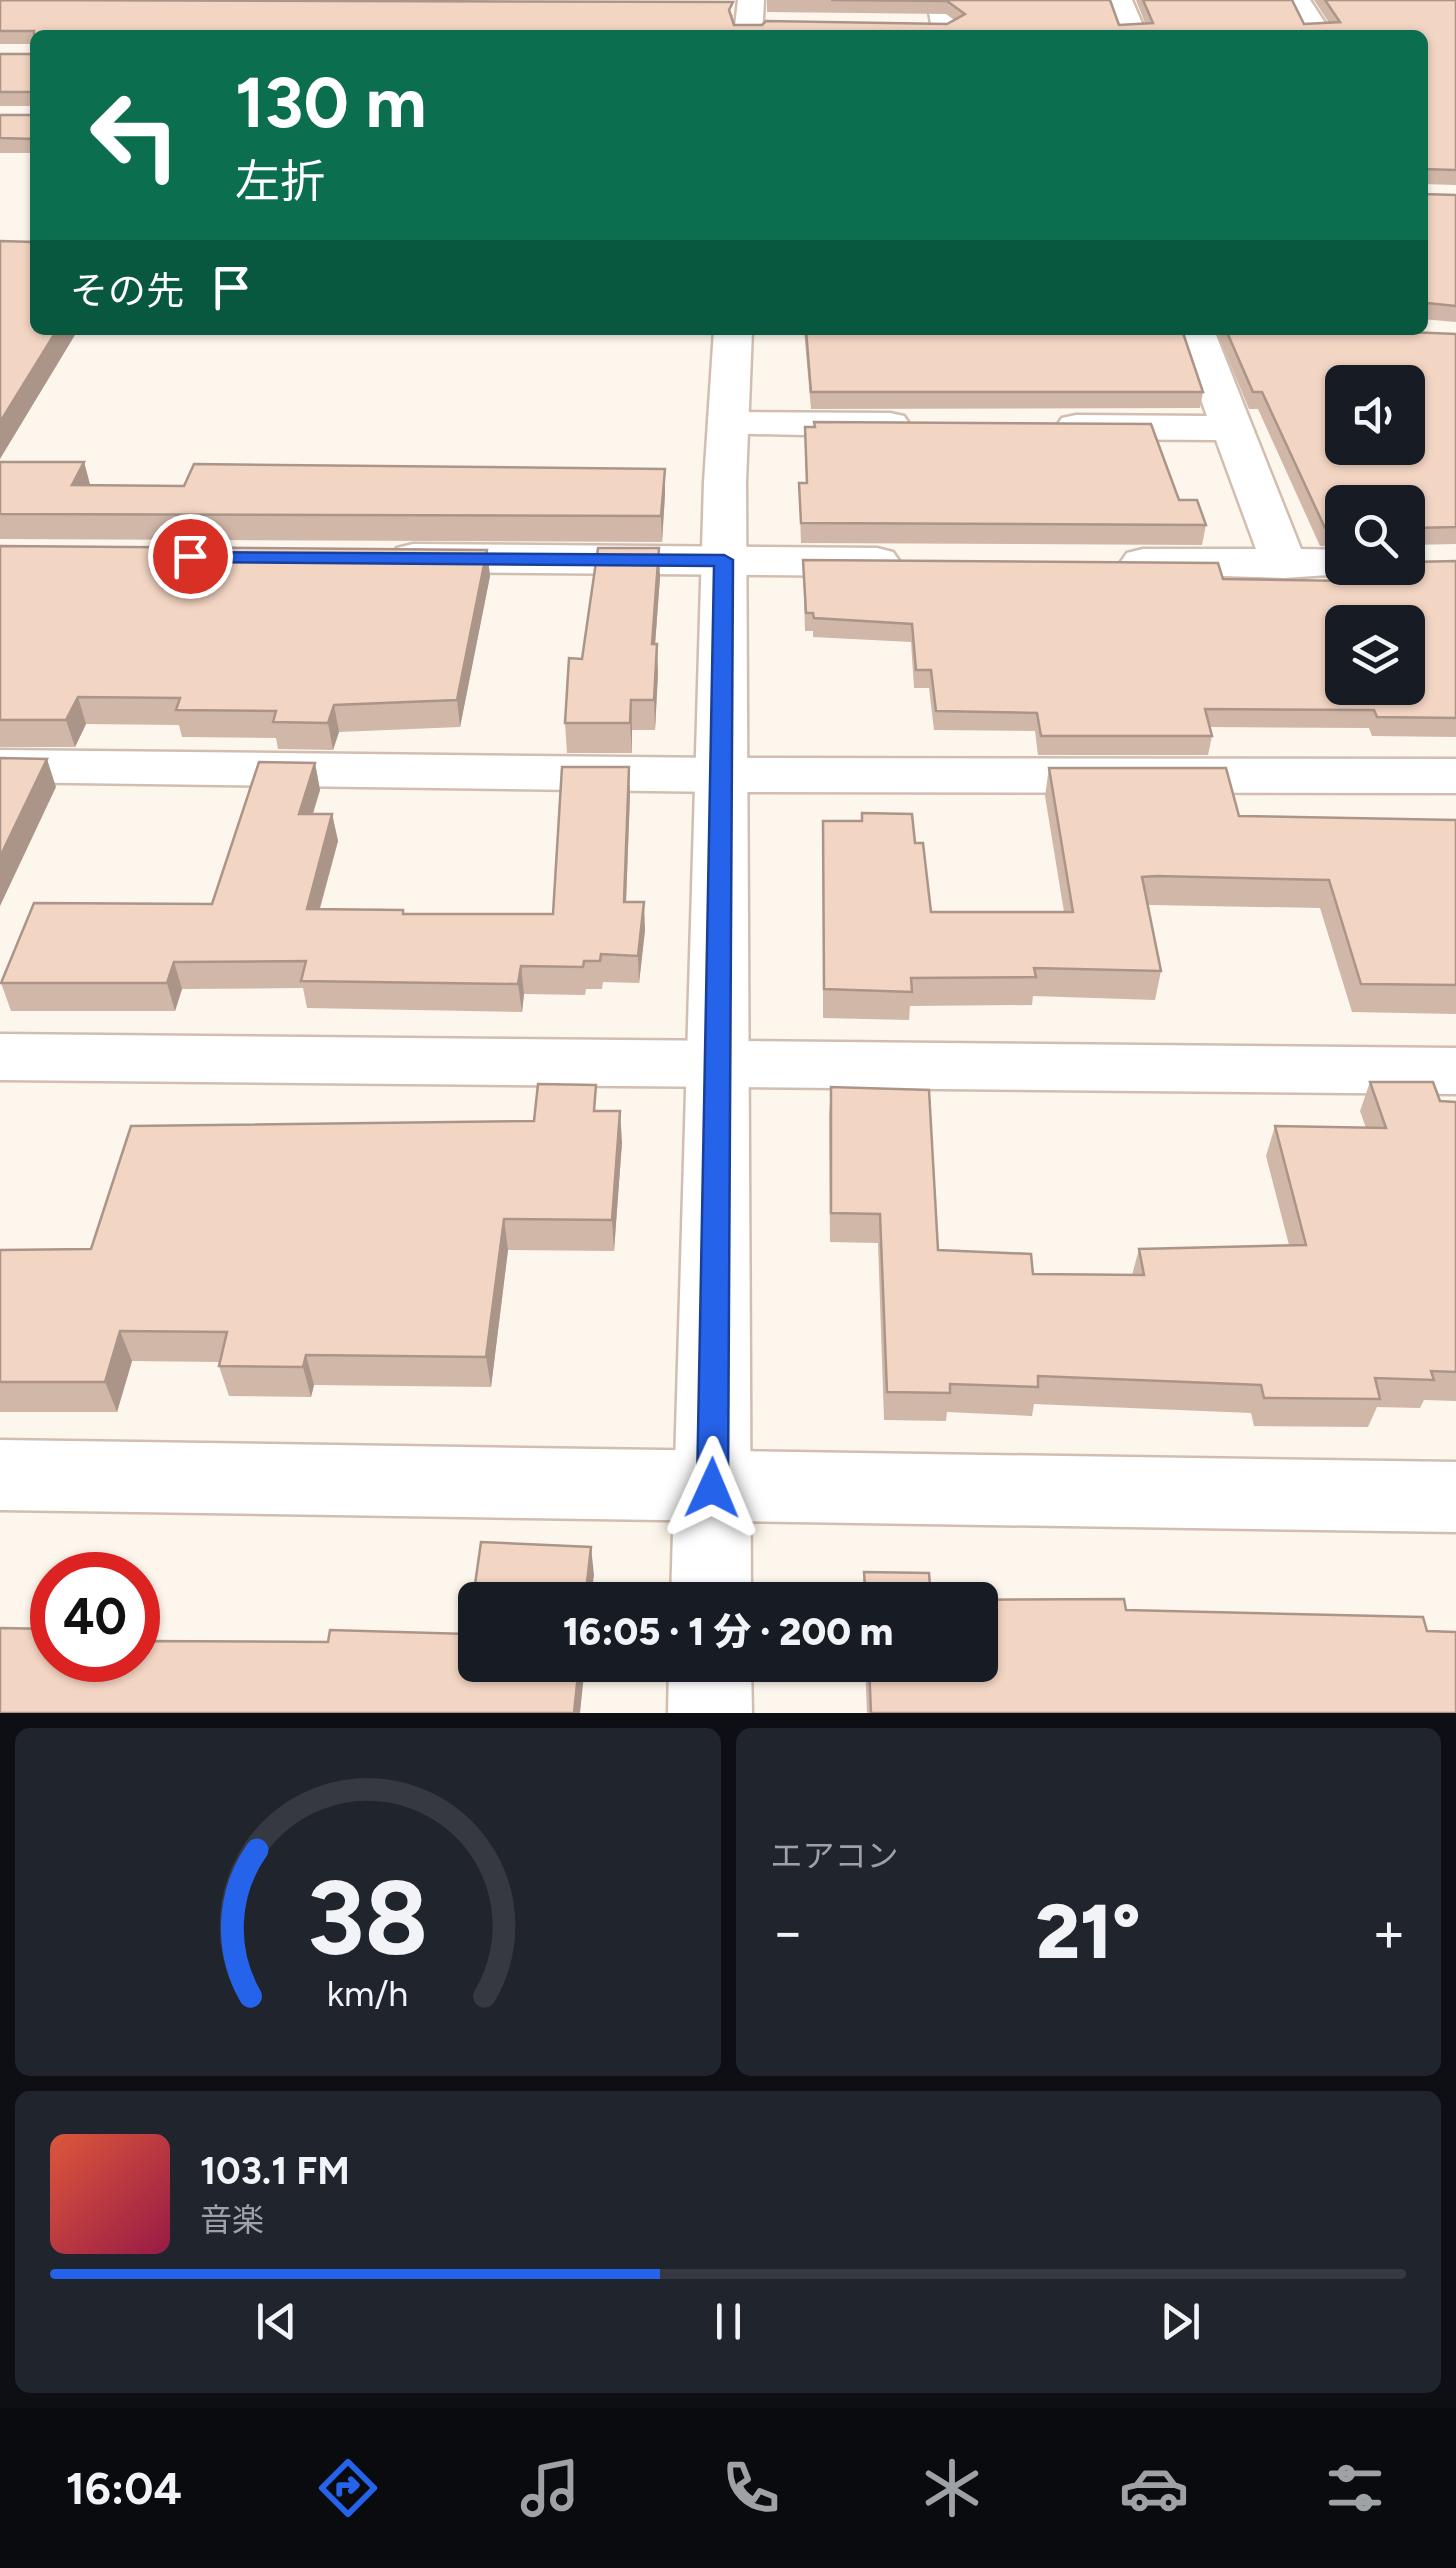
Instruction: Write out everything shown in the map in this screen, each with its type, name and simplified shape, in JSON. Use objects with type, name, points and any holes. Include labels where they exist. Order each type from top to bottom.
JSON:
[{"type":"street","points":[[1118,0],[1131,30]]},
{"type":"street","points":[[1297,0],[1316,30]]},
{"type":"street","points":[[711,1582],[724,560],[734,335]]},
{"type":"street","points":[[1197,335],[1284,564]]},
{"type":"street","points":[[728,424],[922,426]]},
{"type":"street","points":[[1039,426],[1233,428]]},
{"type":"street","points":[[372,558],[917,562]]},
{"type":"street","points":[[1091,563],[1325,563]]},
{"type":"street","points":[[0,766],[722,775],[1456,776]]},
{"type":"street","points":[[0,1057],[1456,1071]]},
{"type":"street","points":[[0,1474],[712,1488],[1456,1496]]},
{"type":"street","points":[[710,1682],[710,1713]]},
{"type":"building","points":[[0,0],[733,2],[729,10],[734,25],[762,25],[766,21],[947,24],[965,14],[947,1],[831,0],[1110,0],[1119,25],[1153,23],[1143,0],[1292,0],[1304,24],[1340,22],[1325,0],[1456,0],[1456,170],[1428,169],[1428,30],[0,31]]},
{"type":"building","points":[[0,54],[30,54],[30,92],[0,92]]},
{"type":"building","points":[[0,115],[30,115],[30,139],[0,138]]},
{"type":"building","points":[[1428,194],[1456,195],[1456,306],[1428,303]]},
{"type":"building","points":[[0,241],[30,242],[30,335],[54,335],[0,422]]},
{"type":"building","points":[[1456,334],[1456,527],[1425,528],[1425,485],[1325,485],[1325,528],[1262,392],[1253,392],[1228,335]]},
{"type":"building","points":[[806,335],[1184,335],[1203,392],[811,392]]},
{"type":"building","points":[[814,422],[1151,424],[1179,500],[1197,500],[1206,525],[801,523],[799,483],[807,483],[805,427],[815,427]]},
{"type":"building","points":[[0,462],[84,462],[72,485],[184,486],[194,464],[665,469],[661,516],[0,514]]},
{"type":"building","points":[[0,546],[487,550],[457,700],[334,705],[328,723],[273,722],[276,711],[176,710],[180,698],[78,697],[66,720],[0,720]]},
{"type":"building","points":[[598,548],[659,548],[652,644],[657,644],[654,700],[631,700],[630,723],[565,723],[569,658],[582,659]]},
{"type":"building","points":[[803,560],[1218,563],[1223,579],[1425,585],[1425,562],[1456,561],[1456,718],[1377,717],[1374,710],[1205,709],[1212,736],[1041,736],[1037,713],[936,711],[931,670],[916,670],[912,624],[814,618],[813,613],[806,613]]},
{"type":"building","points":[[0,758],[47,759],[0,857]]},
{"type":"building","points":[[259,762],[315,763],[299,814],[332,814],[307,909],[403,910],[403,914],[553,914],[562,767],[629,767],[624,902],[644,902],[638,956],[601,954],[600,961],[584,961],[583,967],[521,966],[518,984],[301,981],[306,961],[174,962],[167,983],[1,983],[34,903],[212,904]]},
{"type":"building","points":[[1049,768],[1226,768],[1239,816],[1456,820],[1456,985],[1361,984],[1329,880],[1157,876],[1142,877],[1161,971],[1034,968],[1036,977],[911,978],[912,992],[824,989],[823,821],[862,821],[862,813],[912,814],[915,843],[923,843],[931,912],[1073,912]]},
{"type":"building","points":[[1370,1082],[1433,1082],[1440,1101],[1456,1102],[1456,1372],[1431,1371],[1434,1380],[1375,1378],[1380,1399],[1264,1398],[1261,1385],[1038,1376],[1038,1387],[950,1384],[950,1393],[887,1392],[880,1214],[831,1213],[831,1087],[929,1090],[938,1250],[1031,1254],[1033,1274],[1144,1275],[1139,1249],[1306,1245],[1275,1126],[1386,1128]]},
{"type":"building","points":[[538,1084],[596,1085],[594,1111],[620,1111],[612,1220],[504,1219],[486,1357],[306,1355],[303,1367],[219,1366],[227,1332],[120,1331],[105,1382],[0,1382],[0,1250],[91,1249],[131,1126],[534,1121]]},
{"type":"building","points":[[481,1542],[591,1547],[587,1582],[475,1582]]},
{"type":"building","points":[[864,1572],[929,1573],[930,1582],[865,1582]]},
{"type":"building","points":[[1124,1599],[1126,1610],[1423,1617],[1427,1631],[1456,1632],[1456,1713],[871,1713],[870,1682],[998,1682],[998,1600]]},
{"type":"building","points":[[0,1628],[30,1629],[30,1682],[160,1682],[160,1641],[328,1642],[330,1630],[458,1634],[458,1682],[577,1682],[574,1713],[0,1713]]},
{"type":"route","points":[[190,556],[724,560],[712,1488]]}]
